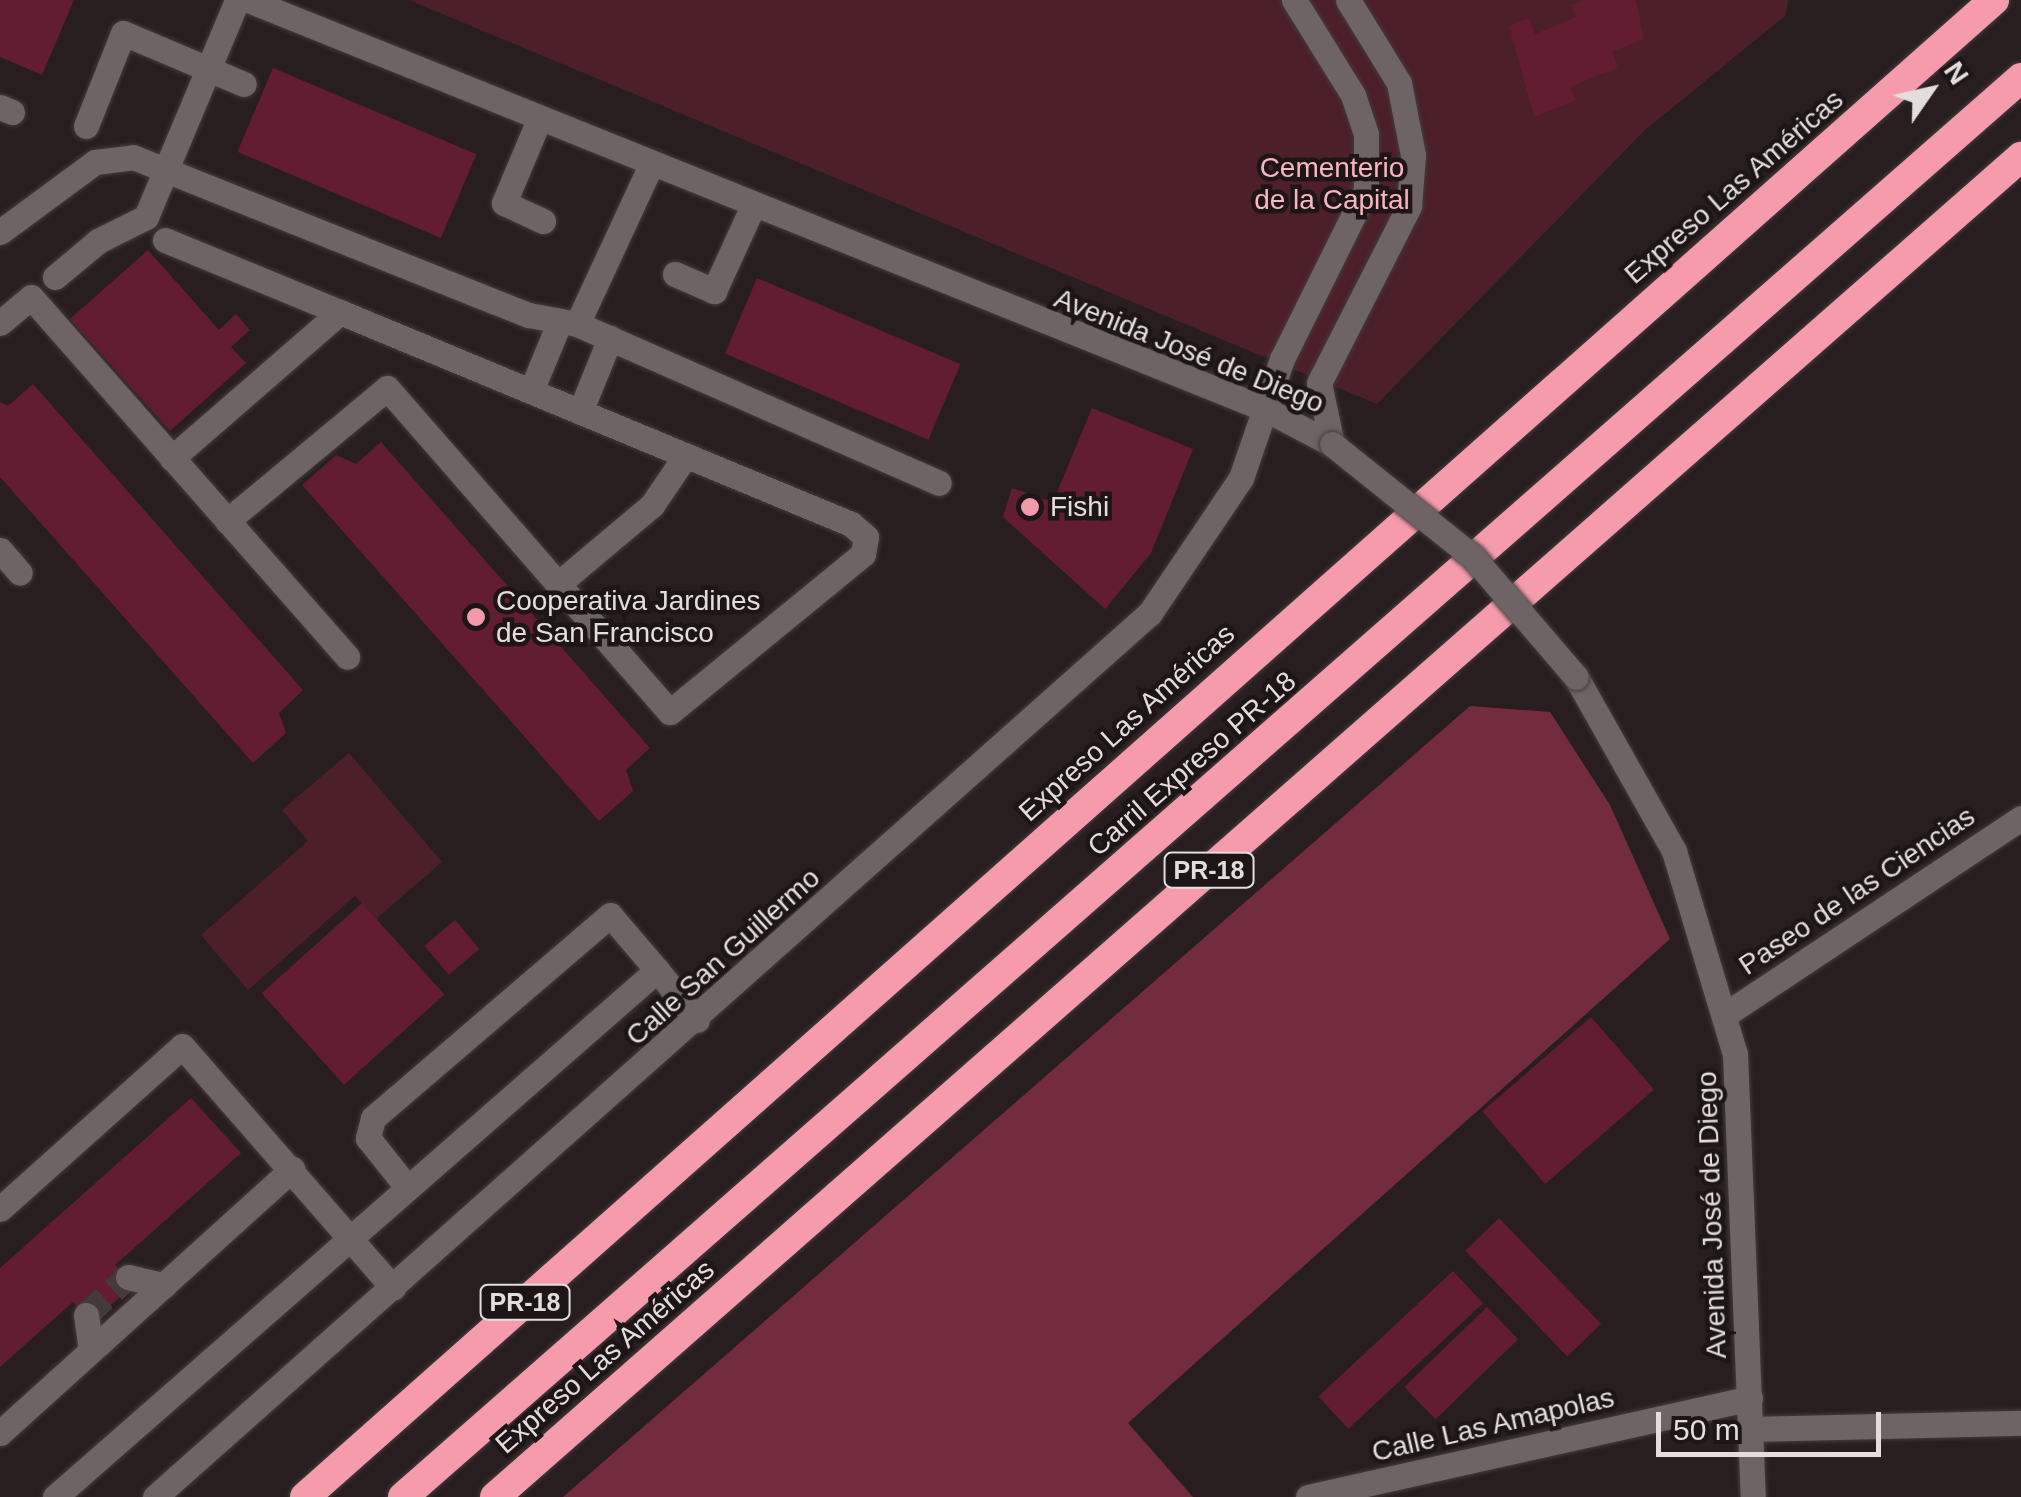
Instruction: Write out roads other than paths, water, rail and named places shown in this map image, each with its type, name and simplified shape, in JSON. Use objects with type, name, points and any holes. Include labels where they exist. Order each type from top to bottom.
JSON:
[{"type":"highway","name":"Expreso Las Américas","points":[[304,1497],[1994,0]]},
{"type":"highway","name":"Carril Expreso PR-18","points":[[404,1497],[2021,78]]},
{"type":"highway","name":"Expreso Las Américas","points":[[495,1497],[2021,157]]},
{"type":"street","points":[[55,277],[98,240],[146,217],[205,66],[237,0]]},
{"type":"street","name":"Avenida José de Diego","points":[[248,0],[538,122],[1265,409],[1332,444],[1473,557],[1576,677],[1674,851],[1726,1014],[1747,1185],[1753,1497]]},
{"type":"street","name":"Calle San Guillermo","points":[[155,1497],[698,1020],[1150,613],[1241,478],[1265,409],[1366,190],[1366,134],[1352,95],[1294,0]]},
{"type":"street","points":[[1332,444],[1319,383],[1409,206],[1413,155],[1399,84],[1348,0]]},
{"type":"street","points":[[86,126],[122,33],[244,84]]},
{"type":"street","points":[[538,122],[504,203],[543,221]]},
{"type":"street","points":[[0,232],[95,162],[166,166],[610,338],[940,483]]},
{"type":"street","points":[[532,391],[650,167]]},
{"type":"street","points":[[675,274],[714,291],[752,208]]},
{"type":"street","points":[[165,240],[851,524],[866,537],[863,554],[670,712],[387,388],[227,521]]},
{"type":"street","points":[[0,324],[30,297],[347,657]]},
{"type":"street","points":[[172,458],[340,312]]},
{"type":"street","points":[[580,412],[610,338]]},
{"type":"street","points":[[558,584],[652,505],[686,456]]},
{"type":"street","points":[[0,550],[20,573]]},
{"type":"street","name":"Paseo de las Ciencias","points":[[1726,1014],[2021,818]]},
{"type":"street","points":[[406,1186],[368,1138],[388,1106],[610,915],[698,1020]]},
{"type":"street","points":[[55,1497],[348,1232],[656,970]]},
{"type":"street","points":[[0,1209],[182,1046],[393,1288]]},
{"type":"street","points":[[0,1433],[292,1168]]},
{"type":"street","points":[[128,1278],[164,1285]]},
{"type":"street","points":[[86,1316],[91,1350]]},
{"type":"street","name":"Calle Las Amapolas","points":[[1308,1497],[1750,1398]]},
{"type":"street","points":[[1751,1429],[2021,1422]]},
{"type":"tunnel","points":[[86,1315],[128,1277]]},
{"type":"place","name":"Fishi","points":[[1030,507]]},
{"type":"place","name":"Cooperativa Jardines de San Francisco","points":[[476,617]]},
{"type":"park label","name":"Cementerio de la Capital","points":[[1332,184]]}]
